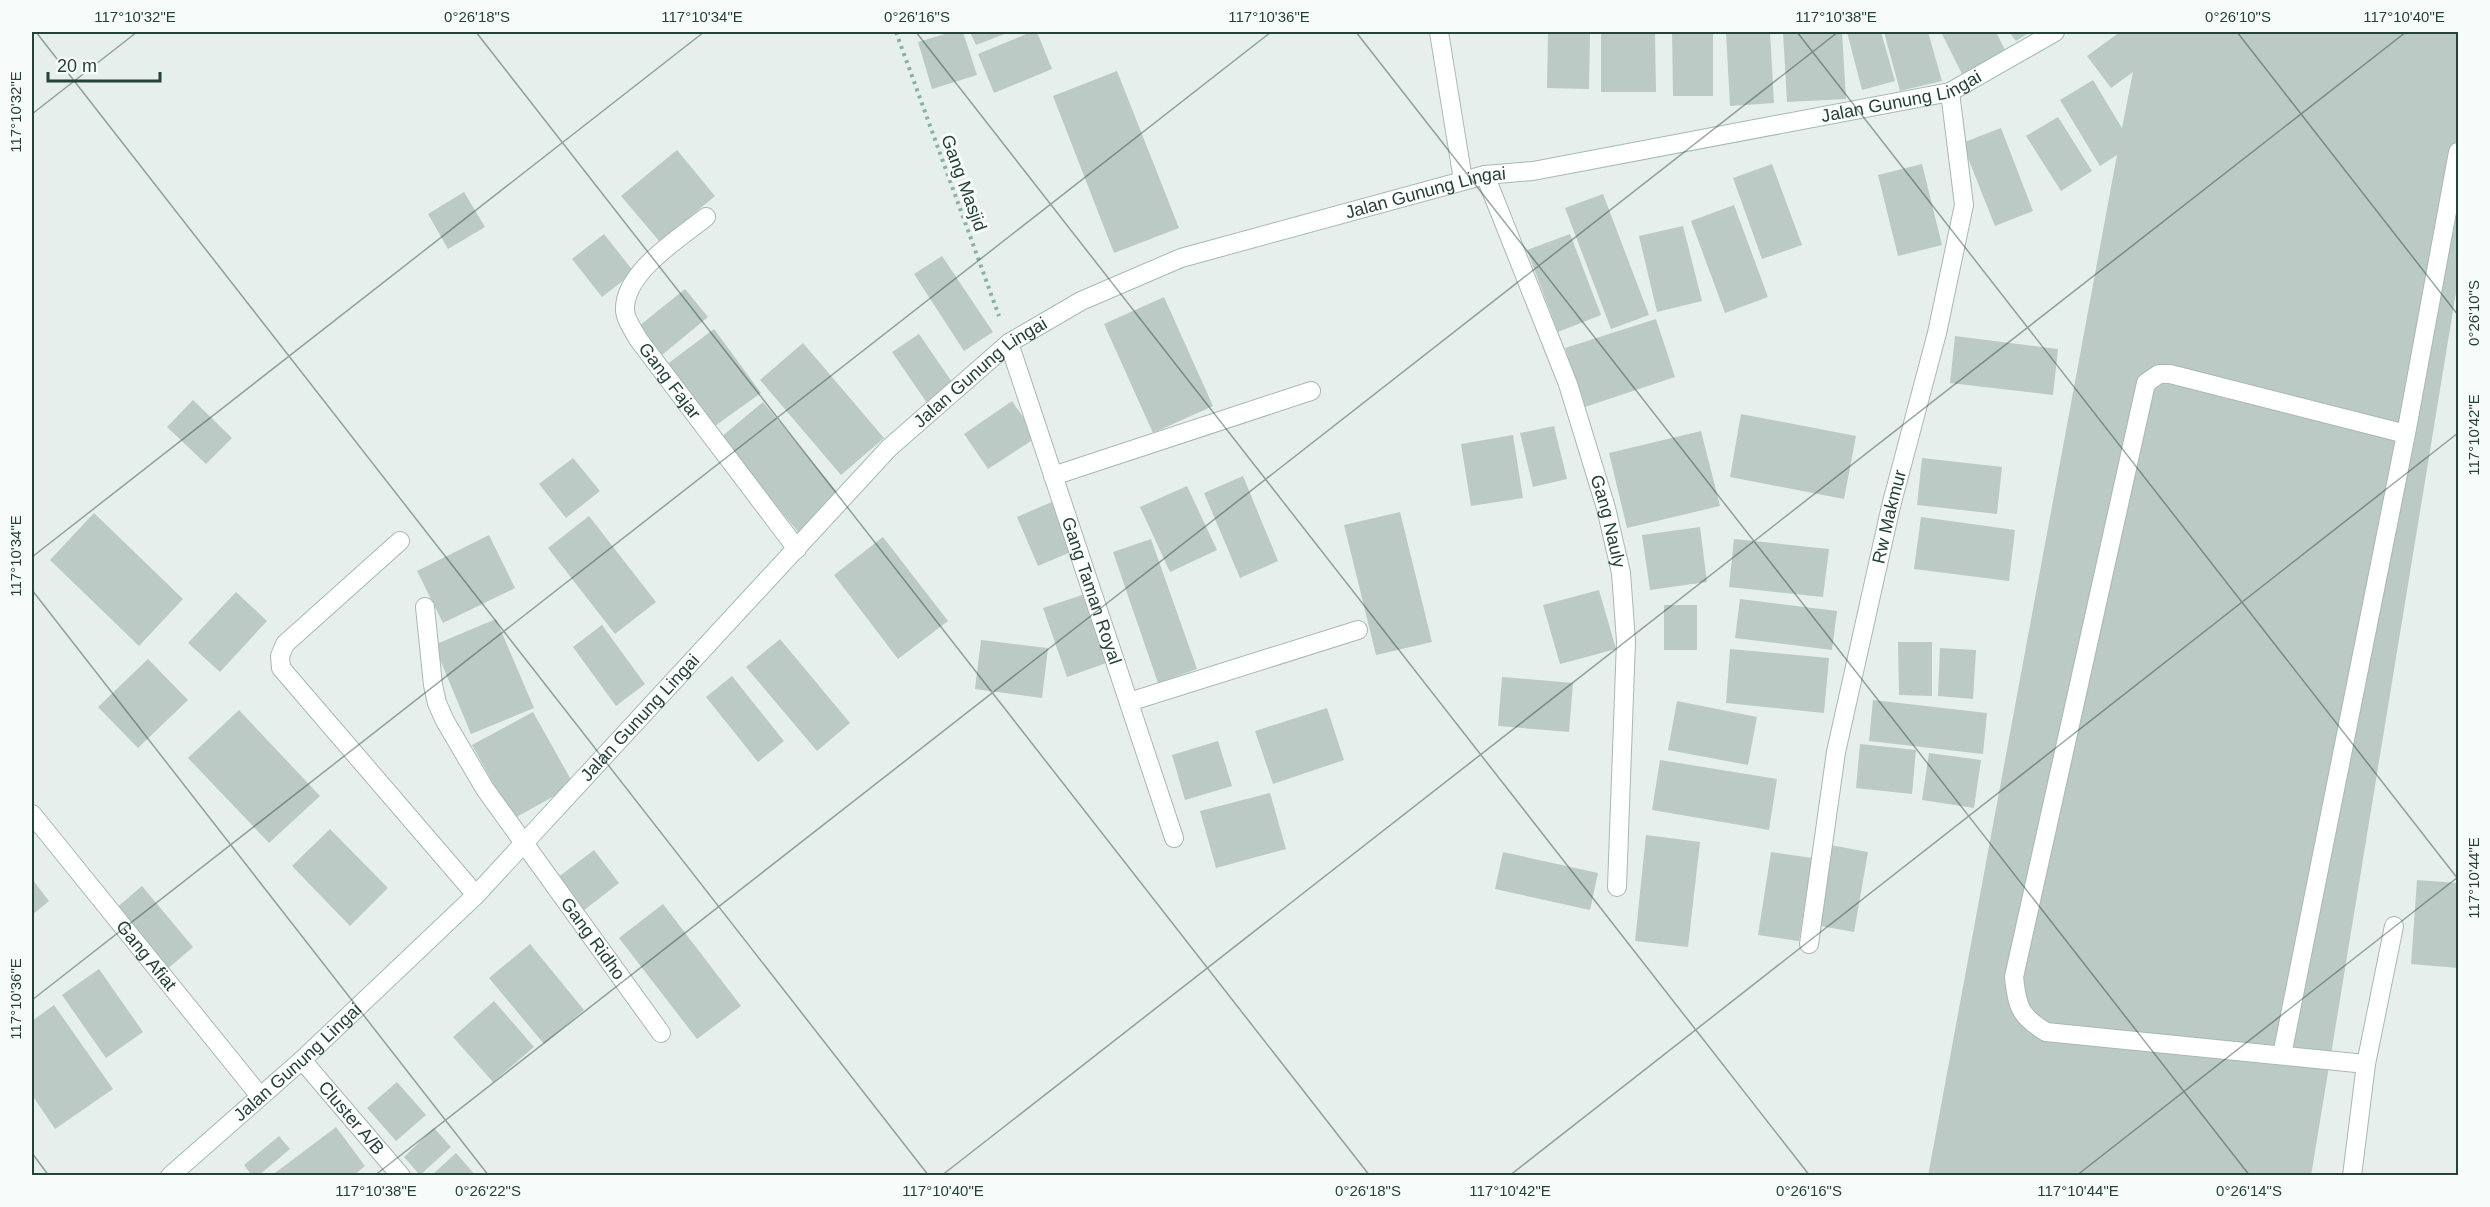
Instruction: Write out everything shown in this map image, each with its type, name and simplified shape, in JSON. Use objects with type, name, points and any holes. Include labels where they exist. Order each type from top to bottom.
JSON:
[{"type":"street","points":[[1439,32],[1463,180]]},
{"type":"street","name":"Jalan Gunung Lingai","points":[[179,1173],[477,895],[889,448],[1009,343],[1081,301],[1181,258],[1485,175],[1533,171],[1950,92],[2055,32]]},
{"type":"street","name":"Rw Makmur","points":[[1809,944],[1836,752],[1891,506],[1937,333],[1964,205],[1950,92]]},
{"type":"street","points":[[2282,1055],[2406,434],[2458,152]]},
{"type":"street","name":"Gang Nauly","points":[[1485,175],[1568,384],[1606,508],[1621,573],[1626,640],[1617,887]]},
{"type":"street","name":"Gang Fajar","points":[[706,217],[648,264],[629,287],[624,311],[638,339],[797,549]]},
{"type":"street","name":"Gang Taman Royal","points":[[1009,343],[1174,838]]},
{"type":"street","points":[[2366,1064],[2046,1032],[2028,1021],[2016,1003],[2014,976],[2146,383],[2159,374],[2170,374],[2406,434]]},
{"type":"street","points":[[1053,476],[1311,391]]},
{"type":"street","points":[[400,541],[285,644],[280,656],[281,668],[477,895]]},
{"type":"street","name":"Gang Ridho","points":[[425,607],[433,685],[437,704],[445,721],[485,789],[661,1033]]},
{"type":"street","points":[[1129,702],[1358,630]]},
{"type":"street","name":"Gang Afiat","points":[[32,814],[260,1096]]},
{"type":"street","points":[[2352,1176],[2366,1064],[2394,926]]},
{"type":"street","name":"Cluster A/B","points":[[302,1060],[401,1176]]},
{"type":"path","name":"Gang Masjid","points":[[896,32],[1009,343]]},
{"type":"building","points":[[952,32],[963,32],[977,75],[932,89],[918,42]]},
{"type":"building","points":[[970,32],[1010,32],[976,45]]},
{"type":"building","points":[[1031,32],[1037,32],[1052,69],[994,93],[978,54]]},
{"type":"building","points":[[1548,32],[1590,32],[1589,89],[1547,88]]},
{"type":"building","points":[[1601,32],[1655,32],[1656,92],[1601,92]]},
{"type":"building","points":[[1672,32],[1713,32],[1713,96],[1673,96]]},
{"type":"building","points":[[1726,32],[1770,32],[1774,103],[1730,106]]},
{"type":"building","points":[[1783,32],[1842,32],[1846,99],[1787,102]]},
{"type":"building","points":[[1847,32],[1881,32],[1895,81],[1862,90]]},
{"type":"building","points":[[1884,32],[1928,32],[1942,81],[1900,91]]},
{"type":"building","points":[[1941,32],[1996,32],[2007,54],[1963,76]]},
{"type":"building","points":[[2009,32],[2030,32],[2016,41]]},
{"type":"building","points":[[2120,32],[2458,32],[2458,280],[2311,1176],[1928,1176],[2117,155],[2100,166],[2060,100],[2093,80],[2122,128],[2133,72],[2111,88],[2087,56]]},
{"type":"building","points":[[1117,71],[1179,228],[1114,253],[1053,96]]},
{"type":"building","points":[[2058,117],[2092,171],[2061,191],[2026,136]]},
{"type":"building","points":[[2001,128],[2033,211],[1995,226],[1962,143]]},
{"type":"building","points":[[677,150],[715,196],[660,242],[621,196]]},
{"type":"building","points":[[1772,164],[1802,245],[1762,259],[1733,178]]},
{"type":"building","points":[[1922,164],[1942,245],[1898,256],[1878,175]]},
{"type":"building","points":[[464,192],[485,227],[448,249],[428,214]]},
{"type":"building","points":[[1603,194],[1649,315],[1611,329],[1565,208]]},
{"type":"building","points":[[1734,205],[1768,297],[1725,313],[1691,221]]},
{"type":"building","points":[[1683,226],[1702,301],[1657,312],[1639,236]]},
{"type":"building","points":[[604,234],[634,272],[602,297],[572,259]]},
{"type":"building","points":[[1570,234],[1601,315],[1558,332],[1527,250]]},
{"type":"building","points":[[942,256],[993,332],[964,351],[914,274]]},
{"type":"building","points":[[685,289],[708,317],[662,355],[639,326]]},
{"type":"building","points":[[1164,297],[1213,406],[1153,433],[1104,324]]},
{"type":"building","points":[[1656,319],[1675,377],[1585,407],[1565,348]]},
{"type":"building","points":[[714,329],[761,393],[712,428],[666,365]]},
{"type":"building","points":[[919,334],[954,385],[927,403],[892,352]]},
{"type":"building","points":[[1955,336],[2058,349],[2053,395],[1950,383]]},
{"type":"building","points":[[803,343],[884,438],[841,475],[760,380]]},
{"type":"building","points":[[193,400],[232,438],[206,464],[167,427]]},
{"type":"building","points":[[1012,401],[1037,437],[988,469],[964,434]]},
{"type":"building","points":[[763,402],[842,498],[799,533],[720,438]]},
{"type":"building","points":[[1741,414],[1856,436],[1844,499],[1730,477]]},
{"type":"building","points":[[1554,426],[1567,479],[1533,487],[1520,433]]},
{"type":"building","points":[[1701,431],[1720,506],[1627,528],[1609,453]]},
{"type":"building","points":[[1513,435],[1523,498],[1471,506],[1461,444]]},
{"type":"building","points":[[573,458],[600,491],[566,518],[539,484]]},
{"type":"building","points":[[1922,458],[2002,467],[1997,514],[1917,505]]},
{"type":"building","points":[[1243,476],[1278,561],[1240,578],[1204,493]]},
{"type":"building","points":[[1187,486],[1217,550],[1170,572],[1140,507]]},
{"type":"building","points":[[1054,501],[1075,550],[1038,566],[1017,517]]},
{"type":"building","points":[[1400,512],[1432,642],[1376,655],[1344,525]]},
{"type":"building","points":[[94,513],[183,599],[139,646],[50,560]]},
{"type":"building","points":[[589,516],[656,602],[615,634],[548,548]]},
{"type":"building","points":[[1921,517],[2015,530],[2009,581],[1914,569]]},
{"type":"building","points":[[1700,527],[1707,582],[1650,590],[1642,535]]},
{"type":"building","points":[[489,535],[515,588],[443,623],[417,571]]},
{"type":"building","points":[[883,537],[948,621],[898,659],[834,575]]},
{"type":"building","points":[[1151,539],[1197,669],[1158,683],[1113,552]]},
{"type":"building","points":[[1734,539],[1829,549],[1823,597],[1729,587]]},
{"type":"building","points":[[1599,590],[1616,649],[1560,664],[1543,605]]},
{"type":"building","points":[[236,592],[267,621],[220,672],[188,643]]},
{"type":"building","points":[[1085,594],[1109,662],[1067,677],[1043,608]]},
{"type":"building","points":[[1740,599],[1837,611],[1832,650],[1735,638]]},
{"type":"building","points":[[1664,605],[1697,605],[1697,650],[1664,650]]},
{"type":"building","points":[[496,619],[534,708],[471,734],[434,645]]},
{"type":"building","points":[[602,625],[645,684],[616,706],[573,647]]},
{"type":"building","points":[[780,639],[850,723],[817,751],[746,667]]},
{"type":"building","points":[[981,640],[1048,648],[1042,698],[975,689]]},
{"type":"building","points":[[1898,642],[1932,642],[1932,696],[1899,695]]},
{"type":"building","points":[[1940,648],[1976,650],[1973,699],[1938,696]]},
{"type":"building","points":[[1730,649],[1829,658],[1824,713],[1726,703]]},
{"type":"building","points":[[148,659],[188,700],[138,748],[98,707]]},
{"type":"building","points":[[732,676],[784,741],[758,762],[706,697]]},
{"type":"building","points":[[1502,677],[1573,683],[1569,732],[1498,726]]},
{"type":"building","points":[[1873,700],[1987,713],[1983,754],[1869,741]]},
{"type":"building","points":[[1677,701],[1757,717],[1748,765],[1668,750]]},
{"type":"building","points":[[1327,708],[1344,760],[1273,784],[1255,731]]},
{"type":"building","points":[[239,710],[320,796],[269,843],[188,758]]},
{"type":"building","points":[[533,712],[574,785],[513,819],[472,745]]},
{"type":"building","points":[[1218,741],[1232,786],[1185,800],[1172,755]]},
{"type":"building","points":[[1860,744],[1916,750],[1912,794],[1856,788]]},
{"type":"building","points":[[1929,753],[1981,760],[1974,808],[1922,800]]},
{"type":"building","points":[[1660,760],[1777,779],[1769,830],[1652,810]]},
{"type":"building","points":[[1270,793],[1286,849],[1216,868],[1200,811]]},
{"type":"building","points":[[330,829],[388,888],[350,926],[292,866]]},
{"type":"building","points":[[1646,835],[1700,842],[1688,947],[1635,941]]},
{"type":"building","points":[[1830,845],[1868,852],[1854,932],[1815,925]]},
{"type":"building","points":[[594,850],[619,883],[583,911],[557,878]]},
{"type":"building","points":[[1503,852],[1598,873],[1590,910],[1495,889]]},
{"type":"building","points":[[1771,852],[1812,858],[1799,941],[1758,935]]},
{"type":"building","points":[[32,879],[49,901],[32,915]]},
{"type":"building","points":[[2417,880],[2458,883],[2458,968],[2411,964]]},
{"type":"building","points":[[142,886],[193,947],[165,971],[114,910]]},
{"type":"building","points":[[663,904],[741,1006],[697,1039],[619,938]]},
{"type":"building","points":[[530,944],[584,1010],[544,1044],[489,978]]},
{"type":"building","points":[[99,969],[143,1032],[106,1058],[62,995]]},
{"type":"building","points":[[494,1001],[534,1047],[493,1082],[453,1037]]},
{"type":"building","points":[[54,1005],[113,1089],[55,1129],[32,1095],[32,1021]]},
{"type":"building","points":[[397,1082],[426,1115],[396,1141],[367,1108]]},
{"type":"building","points":[[336,1127],[365,1166],[353,1176],[271,1176]]},
{"type":"building","points":[[434,1128],[451,1147],[420,1175],[404,1157]]},
{"type":"building","points":[[279,1136],[290,1149],[258,1176],[252,1176],[244,1165]]},
{"type":"building","points":[[456,1153],[476,1176],[431,1176]]}]
